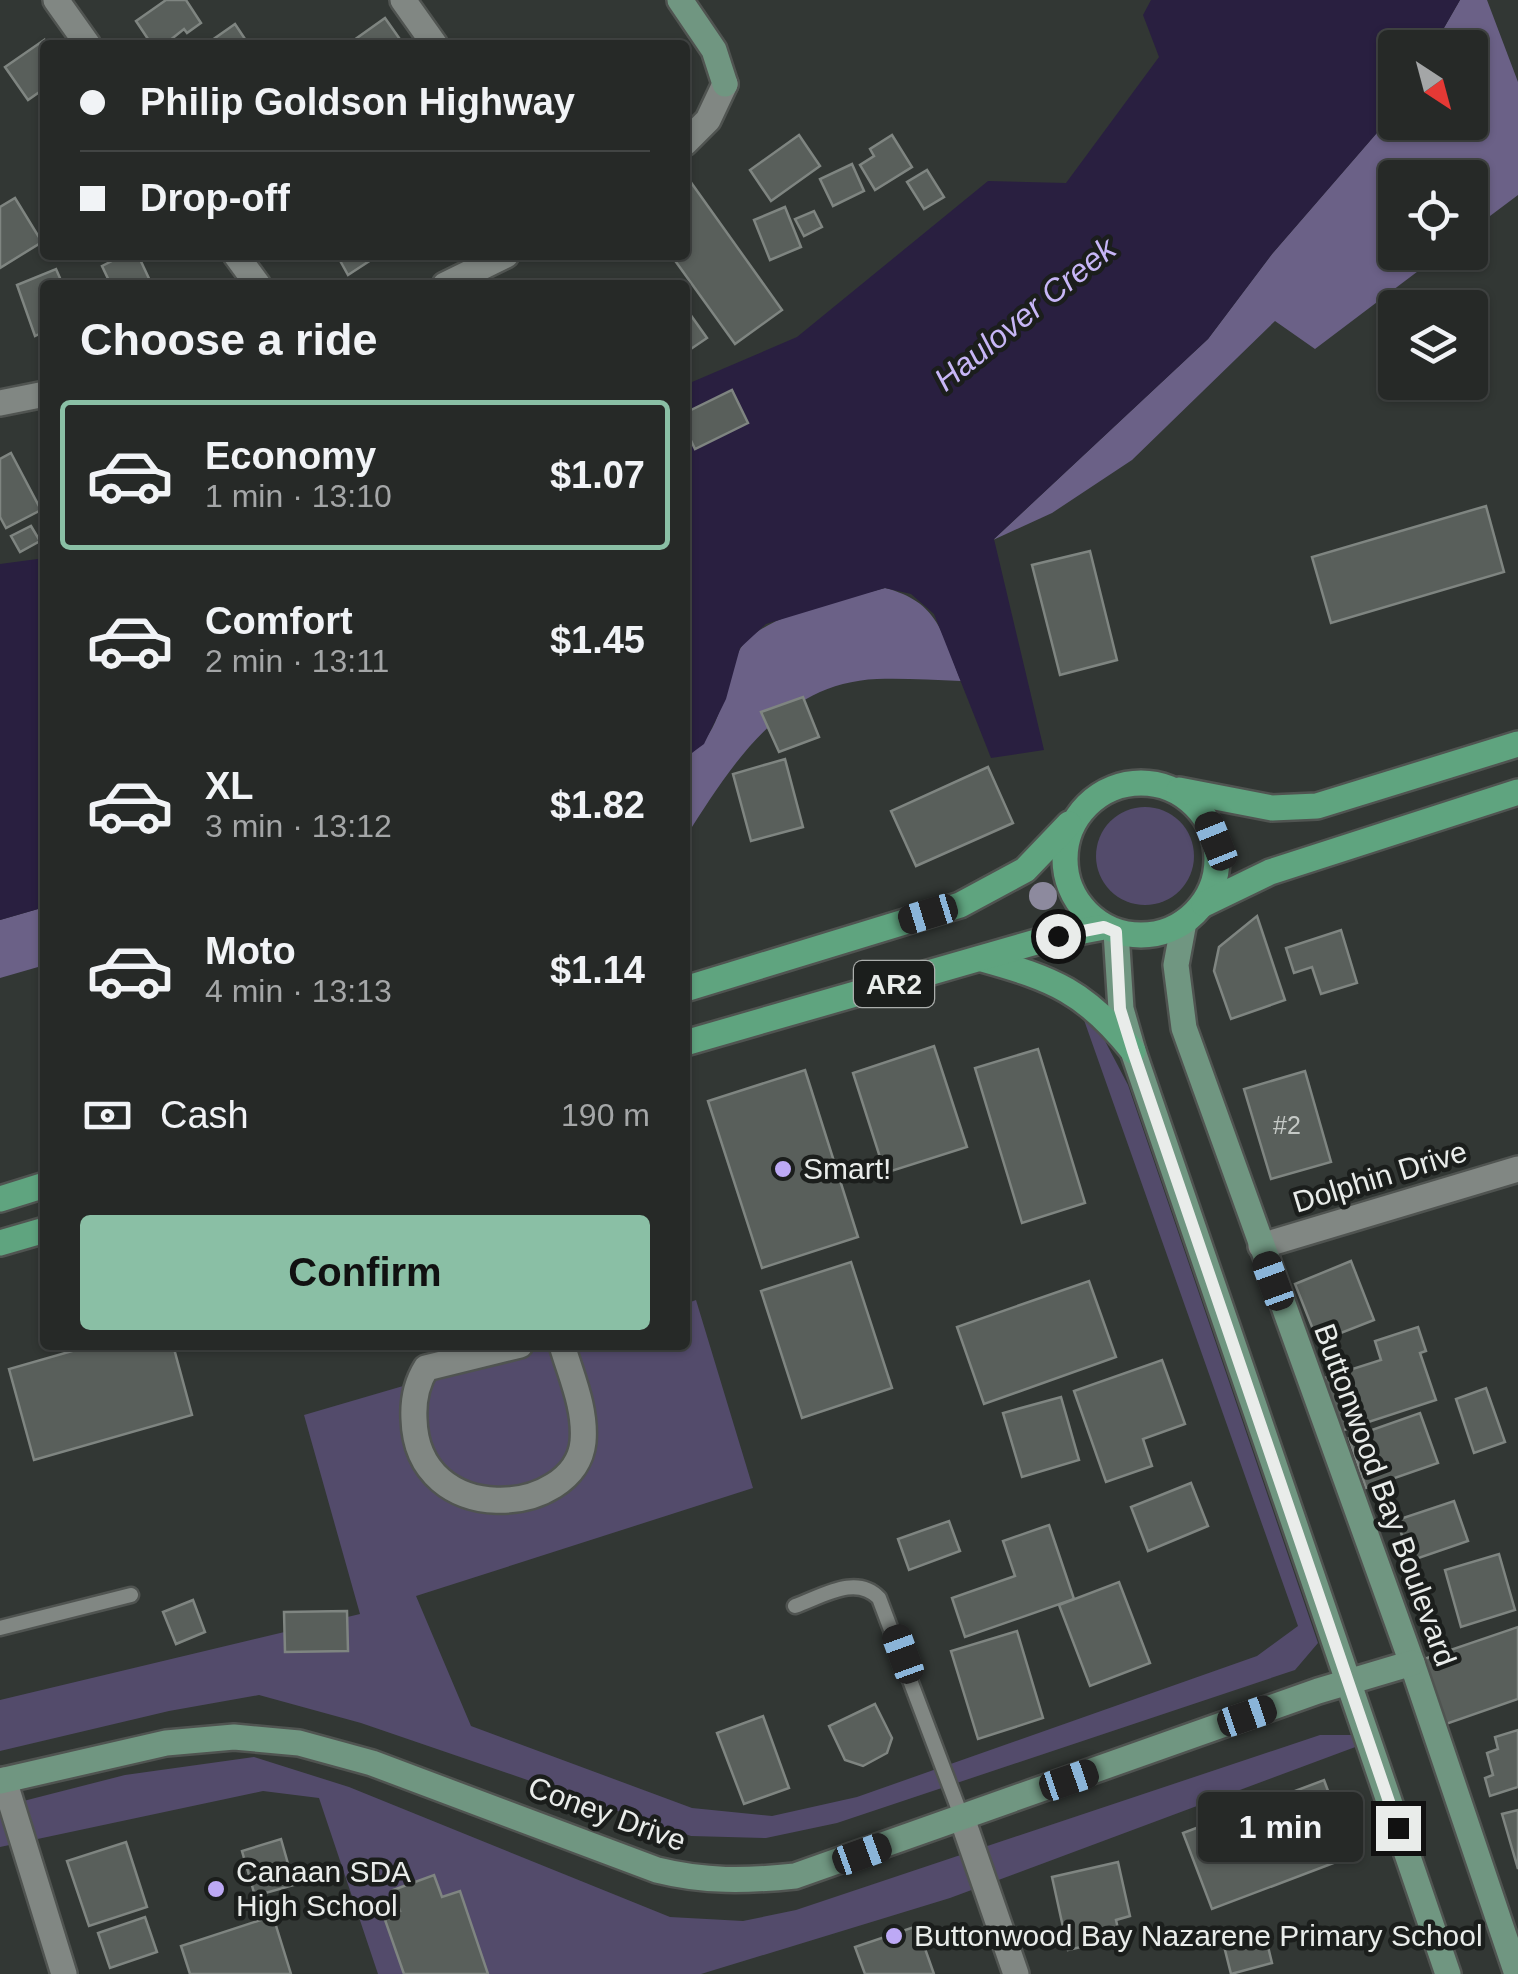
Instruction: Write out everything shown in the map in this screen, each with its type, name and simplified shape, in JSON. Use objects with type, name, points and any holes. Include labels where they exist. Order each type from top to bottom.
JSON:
[{"type":"main road","points":[[1518,744],[1317,806],[1272,808],[1150,782],[1125,783],[1102,793],[1082,809],[1064,850],[1065,873],[1079,904],[1110,929],[1162,932],[1270,872],[1518,794]]},
{"type":"main road","points":[[1174,789],[1194,802],[1216,841],[1213,887],[1192,914]]},
{"type":"main road","name":"AR2","points":[[690,987],[960,905],[995,890],[1025,870],[1082,809]]},
{"type":"main road","name":"AR2","points":[[690,1042],[1058,936],[1110,929]]},
{"type":"main road","points":[[982,959],[1060,983],[1087,1000],[1133,1051]]},
{"type":"main road","points":[[0,1199],[40,1187]]},
{"type":"main road","points":[[0,1243],[40,1231]]},
{"type":"street","points":[[56,0],[84,40]]},
{"type":"street","points":[[403,0],[432,40]]},
{"type":"street","points":[[680,0],[714,50],[725,84],[708,120],[690,138]]},
{"type":"street","points":[[454,280],[496,260]]},
{"type":"street","points":[[0,404],[40,395]]},
{"type":"street","name":"Buttonwood Bay Boulevard","points":[[1192,914],[1176,966],[1184,1028],[1412,1663],[1517,1974]]},
{"type":"street","points":[[1110,929],[1120,1009],[1133,1051],[1448,1974]]},
{"type":"street","name":"Dolphin Drive","points":[[1260,1246],[1518,1170]]},
{"type":"street","points":[[500,1350],[426,1368],[417,1382],[414,1442],[432,1476],[455,1491],[490,1501],[536,1496],[567,1474],[583,1447],[583,1414],[564,1350]]},
{"type":"street","name":"Coney Drive","points":[[2,1780],[166,1743],[234,1738],[299,1743],[372,1762],[657,1870],[701,1881],[795,1876],[1412,1663]]},
{"type":"street","points":[[2,1780],[64,1974]]},
{"type":"street","points":[[962,1818],[1016,1974]]},
{"type":"lane","points":[[795,1606],[856,1585],[868,1586],[880,1598],[962,1818]]},
{"type":"lane","points":[[0,1628],[131,1595]]},
{"type":"shaded area","points":[[1460,0],[1487,0],[1518,82],[1518,195],[1488,218],[1488,160],[1378,160],[1378,270],[1420,270],[1393,290],[1378,290],[1378,301],[1315,349],[1275,321],[1132,460],[1052,513],[993,540],[1208,339],[1272,254],[1378,132],[1378,140],[1488,140],[1488,30],[1443,30]]},
{"type":"shaded area","points":[[885,588],[903,594],[928,611],[936,622],[961,681],[877,679],[843,684],[813,695],[762,733],[721,783],[690,830],[690,754],[715,722],[739,651],[764,628],[804,610]]},
{"type":"shaded area","points":[[1145,807],[1164,811],[1180,821],[1190,837],[1194,856],[1190,875],[1180,891],[1164,901],[1145,905],[1126,901],[1110,891],[1100,875],[1096,856],[1100,837],[1110,821],[1126,811]]},
{"type":"shaded area","points":[[40,908],[40,966],[0,978],[0,920]]},
{"type":"shaded area","points":[[1078,1003],[1104,1039],[1128,1085],[1318,1643],[1295,1670],[837,1823],[766,1838],[691,1836],[361,1723],[259,1695],[169,1711],[0,1751],[0,1700],[360,1614],[304,1415],[526,1350],[690,1350],[690,1302],[696,1300],[753,1488],[416,1596],[471,1726],[692,1808],[772,1816],[857,1797],[1257,1656],[1298,1626]]},
{"type":"shaded area","points":[[1320,1735],[1354,1735],[1358,1746],[950,1898],[701,1974],[378,1974],[319,1798],[263,1791],[0,1847],[0,1807],[125,1775],[254,1757],[349,1787],[670,1917],[743,1921],[796,1910]]},
{"type":"water","name":"Haulover Creek","points":[[1151,0],[1460,0],[1443,30],[1378,30],[1378,132],[1272,254],[1208,339],[994,539],[1044,750],[991,758],[934,614],[911,594],[885,588],[766,624],[740,648],[726,699],[704,744],[690,754],[690,383],[797,337],[988,181],[1066,183],[1159,57],[1143,15]]},
{"type":"water","points":[[40,559],[40,908],[0,920],[0,564]]},
{"type":"building","points":[[166,0],[186,0],[201,23],[170,40],[149,40],[136,21]]},
{"type":"building","points":[[385,18],[400,40],[354,40]]},
{"type":"building","points":[[235,24],[246,40],[212,40]]},
{"type":"building","points":[[40,43],[40,92],[28,100],[5,67]]},
{"type":"building","points":[[799,135],[820,166],[771,201],[750,170]]},
{"type":"building","points":[[892,135],[912,167],[875,190],[860,165],[874,156],[870,149]]},
{"type":"building","points":[[852,164],[864,191],[833,206],[820,179]]},
{"type":"building","points":[[927,170],[944,197],[924,209],[907,182]]},
{"type":"building","points":[[690,181],[782,310],[735,344],[675,260],[690,260]]},
{"type":"building","points":[[15,198],[40,243],[0,268],[0,207]]},
{"type":"building","points":[[785,207],[801,247],[770,260],[754,220]]},
{"type":"building","points":[[814,211],[822,227],[804,236],[795,219]]},
{"type":"building","points":[[114,260],[140,260],[150,280],[109,280],[102,266]]},
{"type":"building","points":[[340,260],[371,260],[348,275]]},
{"type":"building","points":[[56,269],[61,280],[40,280],[40,334],[35,336],[17,285]]},
{"type":"building","points":[[690,314],[707,338],[690,350]]},
{"type":"building","points":[[732,390],[748,423],[695,449],[690,438],[690,411]]},
{"type":"building","points":[[11,453],[40,508],[6,528],[0,517],[0,459]]},
{"type":"building","points":[[1486,506],[1504,572],[1331,623],[1312,557]]},
{"type":"building","points":[[31,526],[40,541],[20,552],[11,536]]},
{"type":"building","points":[[1090,551],[1117,660],[1060,675],[1032,565]]},
{"type":"building","points":[[803,697],[819,737],[779,752],[761,712]]},
{"type":"building","points":[[785,759],[803,827],[751,841],[733,774]]},
{"type":"building","points":[[988,767],[1013,823],[916,866],[891,811]]},
{"type":"building","points":[[1257,916],[1285,1000],[1231,1019],[1214,971],[1219,947]]},
{"type":"building","points":[[1341,930],[1357,983],[1321,994],[1312,967],[1294,973],[1286,948]]},
{"type":"building","points":[[934,1046],[967,1147],[885,1173],[853,1073]]},
{"type":"building","points":[[1038,1049],[1085,1203],[1022,1223],[975,1068]]},
{"type":"building","name":"Smart!","points":[[805,1070],[858,1237],[762,1268],[708,1101]]},
{"type":"building","points":[[1305,1071],[1331,1162],[1271,1179],[1244,1089]]},
{"type":"building","points":[[1351,1261],[1374,1320],[1318,1342],[1295,1284]]},
{"type":"building","points":[[851,1262],[892,1388],[802,1418],[761,1291]]},
{"type":"building","points":[[1089,1281],[1116,1357],[984,1404],[957,1327]]},
{"type":"building","points":[[1418,1327],[1426,1351],[1420,1353],[1436,1400],[1335,1433],[1318,1380],[1381,1360],[1375,1341]]},
{"type":"building","points":[[76,1350],[174,1350],[192,1415],[34,1460],[9,1369]]},
{"type":"building","points":[[1162,1360],[1185,1424],[1143,1439],[1152,1466],[1106,1482],[1074,1391]]},
{"type":"building","points":[[1486,1388],[1505,1442],[1474,1453],[1456,1399]]},
{"type":"building","points":[[1061,1397],[1079,1460],[1022,1477],[1003,1413]]},
{"type":"building","points":[[1420,1413],[1438,1463],[1366,1488],[1349,1438]]},
{"type":"building","points":[[1191,1483],[1208,1526],[1148,1551],[1131,1507]]},
{"type":"building","points":[[1454,1501],[1468,1541],[1410,1561],[1397,1520]]},
{"type":"building","points":[[949,1521],[960,1551],[909,1570],[898,1539]]},
{"type":"building","points":[[1049,1525],[1074,1599],[965,1637],[952,1598],[1015,1576],[1003,1541]]},
{"type":"building","points":[[1499,1554],[1515,1610],[1461,1627],[1445,1570]]},
{"type":"building","points":[[1119,1582],[1150,1663],[1090,1686],[1059,1605]]},
{"type":"building","points":[[193,1600],[205,1632],[176,1644],[163,1612]]},
{"type":"building","points":[[347,1611],[348,1651],[285,1652],[284,1612]]},
{"type":"building","points":[[1518,1627],[1518,1699],[1446,1724],[1424,1659]]},
{"type":"building","points":[[1017,1631],[1043,1718],[978,1739],[951,1651]]},
{"type":"building","points":[[875,1704],[892,1738],[887,1753],[863,1766],[845,1760],[829,1726]]},
{"type":"building","points":[[763,1716],[789,1788],[744,1804],[717,1733]]},
{"type":"building","points":[[1518,1730],[1518,1787],[1490,1796],[1485,1778],[1493,1775],[1487,1753],[1498,1749],[1495,1737]]},
{"type":"building","points":[[1324,1780],[1352,1856],[1212,1909],[1183,1833]]},
{"type":"building","points":[[1518,1810],[1518,1869],[1502,1814]]},
{"type":"building","points":[[281,1839],[294,1885],[255,1896],[242,1851]]},
{"type":"building","name":"Canaan SDA High School","points":[[126,1842],[147,1907],[89,1926],[67,1861]]},
{"type":"building","points":[[1118,1862],[1130,1916],[1116,1920],[1120,1938],[1068,1950],[1052,1877]]},
{"type":"building","points":[[434,1875],[442,1897],[460,1891],[488,1974],[404,1974],[384,1917],[400,1911],[393,1890]]},
{"type":"building","points":[[273,1916],[291,1974],[190,1974],[181,1946]]},
{"type":"building","points":[[145,1917],[157,1952],[110,1968],[98,1933]]},
{"type":"building","name":"Buttonwood Bay Nazarene Primary School","points":[[917,1926],[934,1974],[865,1974],[855,1947]]},
{"type":"building","points":[[1264,1930],[1272,1963],[1231,1974],[1223,1942]]},
{"type":"place","name":"Smart!","points":[[783,1169]]},
{"type":"place","name":"Canaan SDA High School","points":[[216,1889]]},
{"type":"place","name":"Buttonwood Bay Nazarene Primary School","points":[[894,1936]]},
{"type":"route","points":[[1058,936],[1104,927],[1116,932],[1120,1009],[1133,1051],[1398,1828]]}]
